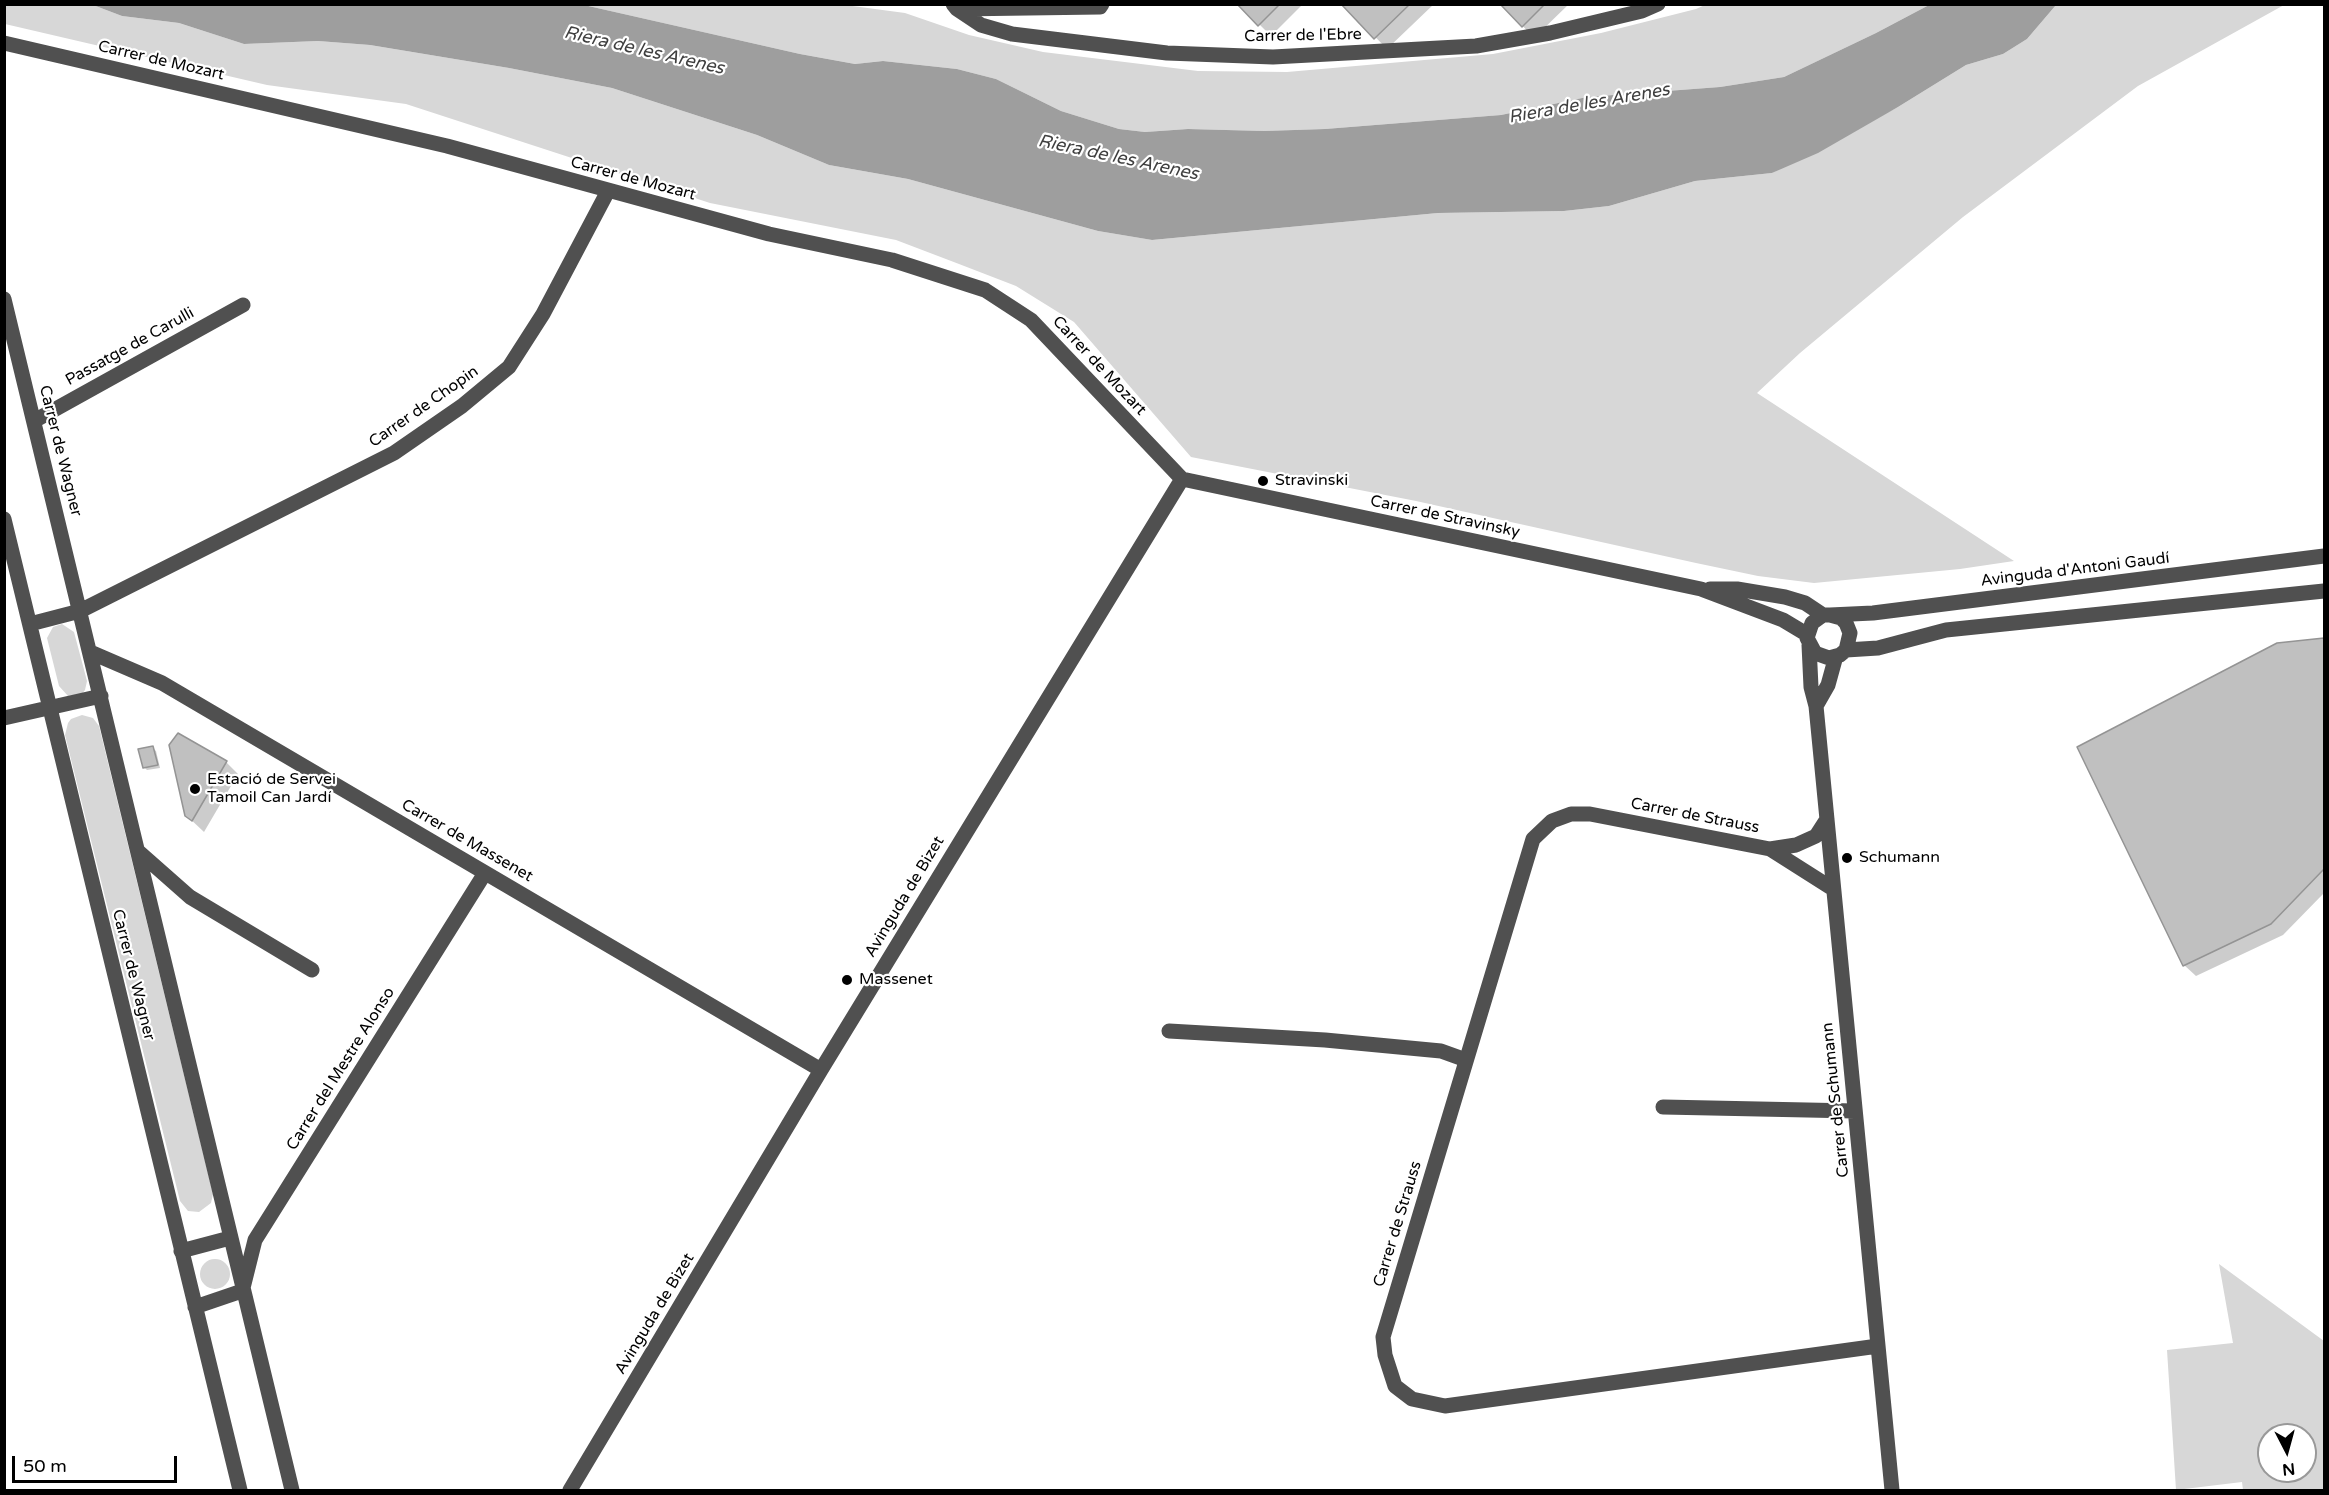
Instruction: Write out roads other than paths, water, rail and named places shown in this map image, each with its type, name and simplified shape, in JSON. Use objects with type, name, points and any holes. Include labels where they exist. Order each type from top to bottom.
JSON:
[{"type":"street","points":[[955,7],[1100,7],[1102,4]]},
{"type":"street","name":"Carrer de l'Ebre","points":[[955,7],[981,25],[1012,34],[1167,53],[1273,57],[1476,46],[1550,33],[1642,11],[1658,4]]},
{"type":"street","name":"Carrer de Mozart","points":[[4,43],[447,146],[769,234],[892,260],[985,290],[1030,320],[1182,479]]},
{"type":"street","name":"Carrer de Chopin","points":[[80,611],[394,453],[462,406],[509,367],[543,314],[608,191]]},
{"type":"street","name":"Carrer de Wagner","points":[[4,299],[292,1491]]},
{"type":"street","name":"Passatge de Carulli","points":[[34,421],[243,305]]},
{"type":"street","name":"Carrer de Stravinsky","points":[[1182,479],[1701,589],[1783,620],[1808,640]]},
{"type":"street","name":"Avinguda de Bizet","points":[[570,1491],[821,1070],[1182,479]]},
{"type":"street","name":"Carrer de Wagner","points":[[4,519],[240,1491]]},
{"type":"street","name":"Avinguda d'Antoni Gaudí","points":[[1827,615],[1873,614],[2325,556]]},
{"type":"street","name":"Carrer de Stravinsky","points":[[1701,589],[1737,589],[1785,597],[1804,603],[1827,615]]},
{"type":"street","points":[[1816,706],[1828,685],[1841,653],[1850,633],[1846,623],[1840,618],[1827,615],[1812,623],[1808,640],[1815,653],[1822,656],[1841,653],[1878,648],[1946,630],[2325,591]]},
{"type":"street","points":[[30,624],[80,611]]},
{"type":"street","name":"Carrer de Schumann","points":[[1808,640],[1893,1491]]},
{"type":"street","name":"Carrer de Massenet","points":[[90,652],[162,683],[821,1070]]},
{"type":"street","points":[[4,718],[101,696]]},
{"type":"street","name":"Carrer de Strauss","points":[[1827,819],[1816,836],[1796,845],[1770,849],[1590,814],[1571,814],[1552,821],[1533,839],[1383,1336],[1385,1356],[1395,1386],[1412,1399],[1445,1406],[1878,1346]]},
{"type":"street","name":"Carrer de Strauss","points":[[1770,849],[1833,889]]},
{"type":"street","points":[[139,852],[190,897],[312,970]]},
{"type":"street","name":"Carrer del Mestre Alonso","points":[[242,1291],[255,1240],[485,873]]},
{"type":"street","points":[[1169,1031],[1325,1040],[1441,1051],[1466,1060]]},
{"type":"street","points":[[1663,1107],[1855,1111]]},
{"type":"street","points":[[181,1251],[230,1238]]},
{"type":"street","points":[[195,1307],[242,1291]]},
{"type":"water","name":"Riera de les Arenes","points":[[93,5],[584,5],[800,54],[855,64],[883,61],[957,69],[996,79],[1061,111],[1119,129],[1145,132],[1188,129],[1264,131],[1325,129],[1501,115],[1587,97],[1720,87],[1784,77],[1929,5],[2056,5],[2027,39],[2003,54],[1966,65],[1818,153],[1772,173],[1695,181],[1609,206],[1564,211],[1438,213],[1152,240],[1098,231],[908,179],[829,165],[757,135],[612,88],[370,45],[318,41],[244,44],[179,23],[122,16]]},
{"type":"place","name":"Stravinski","points":[[1263,481]]},
{"type":"place","name":"Estació de Servei Tamoil Can Jardí","points":[[195,789]]},
{"type":"place","name":"Schumann","points":[[1847,858]]},
{"type":"place","name":"Massenet","points":[[847,980]]}]
